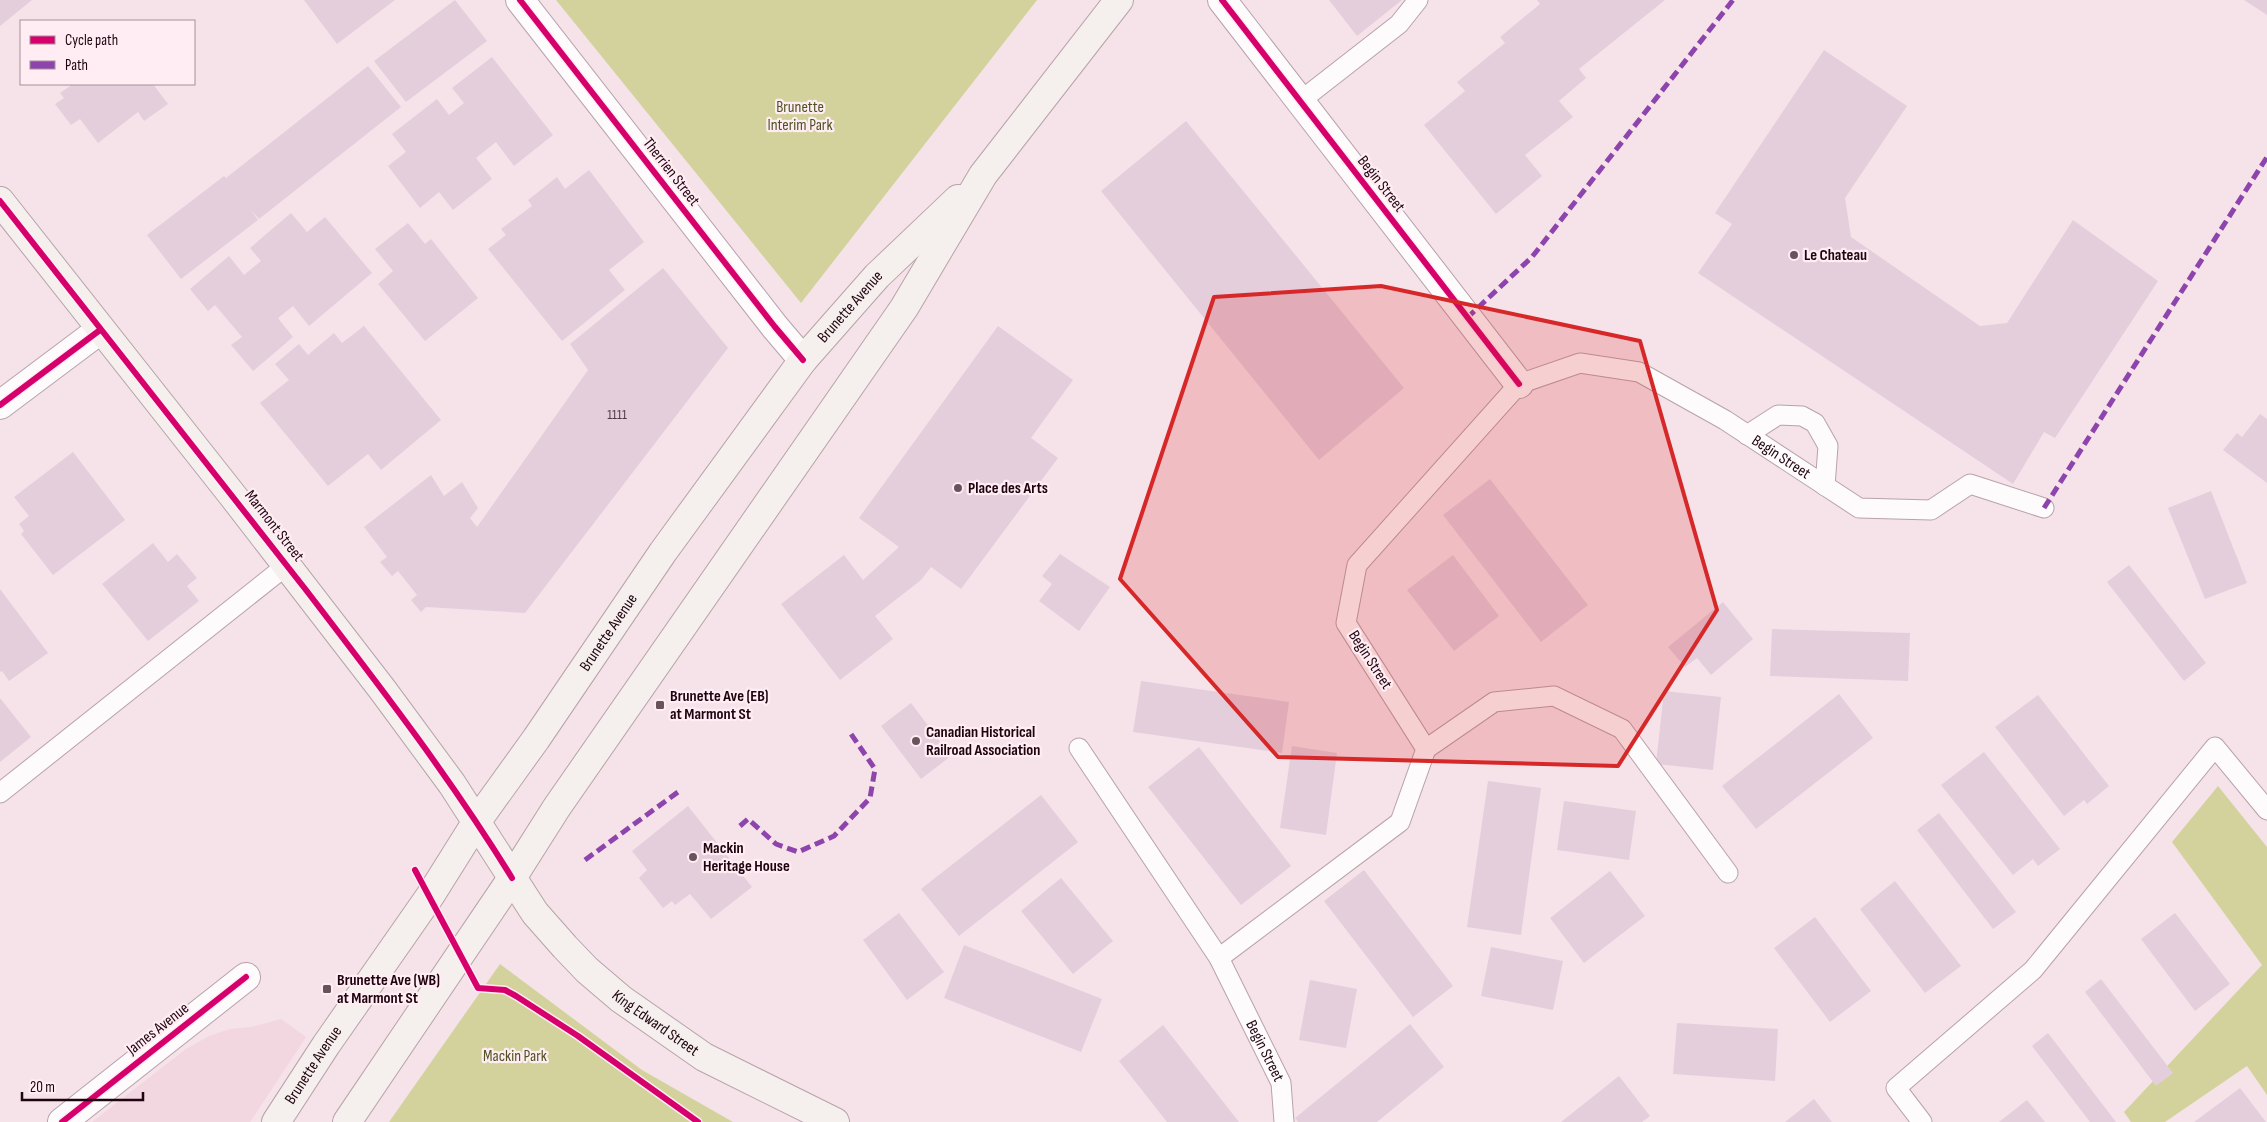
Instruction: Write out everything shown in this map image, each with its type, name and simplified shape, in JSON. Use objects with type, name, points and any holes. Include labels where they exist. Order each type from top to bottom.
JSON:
[{"type":"main road","name":"Brunette Avenue","points":[[348,1122],[512,878],[557,807],[904,308],[983,175],[1119,0]]},
{"type":"main road","name":"Brunette Avenue","points":[[276,1122],[326,1045],[430,896],[477,821],[536,740],[663,552],[803,360],[877,276],[983,175]]},
{"type":"main road","name":"Marmont Street","points":[[0,201],[382,689],[477,821],[512,878]]},
{"type":"main road","name":"King Edward Street","points":[[512,878],[535,913],[564,947],[587,970],[643,1016],[704,1057],[835,1122]]},
{"type":"street","name":"Therrien Street","points":[[520,0],[803,360]]},
{"type":"street","name":"Begin Street","points":[[1222,0],[1519,384]]},
{"type":"street","points":[[0,404],[100,330]]},
{"type":"street","name":"James Avenue","points":[[62,1122],[246,977]]},
{"type":"lane","points":[[1299,102],[1399,24],[1418,0]]},
{"type":"lane","name":"Begin Street","points":[[1426,749],[1346,623],[1357,565],[1519,384],[1580,363],[1639,372],[1726,420],[1859,508],[1931,510],[1970,484],[2044,508]]},
{"type":"lane","points":[[1747,435],[1778,415],[1802,416],[1815,424],[1828,446],[1825,486]]},
{"type":"lane","points":[[0,793],[286,565]]},
{"type":"lane","points":[[1219,958],[1400,822],[1426,749],[1494,702],[1554,696],[1622,729],[1728,874]]},
{"type":"lane","points":[[1922,1122],[1896,1088],[2034,970],[2215,746],[2267,810]]},
{"type":"lane","name":"Begin Street","points":[[1078,748],[1219,958],[1281,1083],[1284,1122]]},
{"type":"highlighted area","points":[[1381,286],[1640,341],[1717,610],[1618,766],[1278,757],[1120,579],[1214,297]]},
{"type":"shaded area","points":[[281,1019],[306,1037],[250,1122],[92,1122],[186,1049],[209,1036],[230,1029],[251,1027]]},
{"type":"green space","name":"Brunette Interim Park","points":[[556,0],[1037,0],[801,303]]},
{"type":"green space","points":[[2218,786],[2267,847],[2267,1095],[2247,1066],[2165,1122],[2131,1122],[2124,1112],[2262,965],[2172,842]]},
{"type":"green space","name":"Mackin Park","points":[[500,964],[642,1070],[733,1122],[389,1122]]},
{"type":"building","points":[[0,0],[32,0],[0,26]]},
{"type":"building","points":[[304,0],[395,0],[337,44]]},
{"type":"building","points":[[455,0],[487,41],[406,102],[374,61]]},
{"type":"building","points":[[1329,0],[1402,0],[1357,36]]},
{"type":"building","points":[[1537,0],[1665,0],[1579,69],[1586,78],[1559,101],[1573,117],[1525,155],[1542,176],[1496,214],[1424,125],[1465,91],[1457,82],[1505,43],[1500,37],[1540,4]]},
{"type":"building","points":[[2244,0],[2267,0],[2267,15]]},
{"type":"building","name":"Le Chateau","points":[[1824,50],[1907,106],[1845,198],[1851,237],[1980,326],[2007,323],[2073,220],[2158,281],[2055,438],[2044,432],[2013,484],[1698,273],[1732,224],[1715,213]]},
{"type":"building","points":[[492,57],[553,135],[514,166],[496,142],[476,158],[492,179],[453,210],[439,192],[420,208],[388,166],[406,152],[392,134],[437,99],[449,115],[464,103],[452,88]]},
{"type":"building","points":[[368,66],[401,107],[259,219],[250,209],[258,220],[181,279],[147,235],[224,176],[226,178]]},
{"type":"building","points":[[72,85],[154,85],[168,104],[144,121],[138,112],[98,143],[80,119],[71,125],[55,104],[64,98],[60,93]]},
{"type":"building","points":[[1186,121],[1404,388],[1319,460],[1101,191]]},
{"type":"building","points":[[589,170],[644,242],[609,270],[625,290],[562,341],[488,249],[506,235],[501,229],[532,206],[528,200],[557,177],[565,189]]},
{"type":"building","points":[[291,213],[307,232],[325,217],[372,273],[309,326],[293,306],[278,318],[293,337],[253,371],[231,345],[242,337],[215,305],[208,311],[190,289],[229,256],[244,275],[261,261],[250,248]]},
{"type":"building","points":[[408,223],[425,244],[431,239],[478,298],[425,341],[378,284],[393,271],[375,249]]},
{"type":"building","points":[[663,268],[728,348],[525,613],[426,607],[421,612],[411,600],[417,595],[398,571],[392,576],[380,562],[387,557],[364,527],[431,475],[444,496],[462,482],[478,508],[470,518],[477,527],[588,370],[570,344]]},
{"type":"building","points":[[364,326],[441,420],[381,470],[368,454],[328,486],[260,403],[289,380],[275,364],[299,344],[308,355],[334,333],[342,343]]},
{"type":"building","name":"Place des Arts","points":[[998,326],[1073,380],[1031,438],[1058,458],[961,589],[931,567],[921,580],[875,616],[893,639],[840,680],[781,604],[844,555],[863,580],[899,547],[859,518]]},
{"type":"building","points":[[2260,414],[2267,419],[2267,483],[2223,450],[2237,433],[2242,437]]},
{"type":"building","points":[[73,452],[125,520],[53,575],[21,534],[24,531],[19,524],[29,516],[14,497]]},
{"type":"building","points":[[1490,479],[1588,605],[1541,642],[1443,515]]},
{"type":"building","points":[[2211,491],[2247,583],[2205,599],[2168,508]]},
{"type":"building","points":[[153,543],[168,562],[177,554],[197,578],[187,586],[199,601],[148,641],[102,584]]},
{"type":"building","points":[[1060,554],[1110,587],[1079,631],[1039,601],[1052,584],[1042,576]]},
{"type":"building","points":[[1453,555],[1499,616],[1454,651],[1407,590]]},
{"type":"building","points":[[2129,565],[2206,663],[2184,681],[2107,582]]},
{"type":"building","points":[[0,589],[48,653],[9,681],[2,671],[0,672]]},
{"type":"building","points":[[1723,602],[1753,639],[1711,675],[1697,658],[1685,667],[1668,647]]},
{"type":"building","points":[[1772,629],[1910,633],[1908,681],[1770,676]]},
{"type":"building","points":[[1141,681],[1289,702],[1282,753],[1133,732]]},
{"type":"building","points":[[1664,691],[1721,697],[1713,770],[1656,764]]},
{"type":"building","points":[[1839,694],[1873,738],[1756,829],[1722,786]]},
{"type":"building","points":[[2038,695],[2109,786],[2087,804],[2084,800],[2064,816],[1995,727]]},
{"type":"building","points":[[0,698],[31,737],[0,762]]},
{"type":"building","name":"Canadian Historical Railroad Association","points":[[911,703],[951,756],[921,779],[881,726]]},
{"type":"building","points":[[1292,746],[1337,753],[1326,835],[1280,828]]},
{"type":"building","points":[[1199,747],[1291,866],[1241,905],[1148,787]]},
{"type":"building","points":[[1984,752],[2060,849],[2038,866],[2033,859],[2013,875],[1941,785]]},
{"type":"building","points":[[1488,781],[1541,788],[1521,935],[1467,927]]},
{"type":"building","points":[[1041,795],[1078,842],[959,936],[921,889]]},
{"type":"building","points":[[1564,801],[1636,811],[1629,860],[1557,850]]},
{"type":"building","points":[[688,806],[752,887],[711,919],[690,894],[675,905],[672,901],[663,908],[639,878],[647,870],[632,851]]},
{"type":"building","points":[[1939,813],[2016,912],[1993,929],[1917,830]]},
{"type":"building","points":[[1364,870],[1453,986],[1413,1017],[1324,901]]},
{"type":"building","points":[[1610,871],[1645,916],[1584,963],[1550,918]]},
{"type":"building","points":[[1061,878],[1113,941],[1073,974],[1021,911]]},
{"type":"building","points":[[1895,881],[1961,966],[1925,993],[1860,909]]},
{"type":"building","points":[[899,913],[944,972],[907,1000],[863,940]]},
{"type":"building","points":[[2175,913],[2230,984],[2195,1011],[2141,939]]},
{"type":"building","points":[[1815,917],[1871,991],[1830,1022],[1774,948]]},
{"type":"building","points":[[964,945],[1102,999],[1081,1052],[944,998]]},
{"type":"building","points":[[1491,947],[1563,961],[1553,1010],[1481,996]]},
{"type":"building","points":[[2101,979],[2173,1073],[2156,1086],[2085,992]]},
{"type":"building","points":[[1310,980],[1357,989],[1346,1048],[1299,1040]]},
{"type":"building","points":[[1677,1023],[1778,1029],[1775,1081],[1673,1074]]},
{"type":"building","points":[[1410,1024],[1444,1067],[1377,1122],[1298,1122],[1295,1118]]},
{"type":"building","points":[[1163,1025],[1239,1122],[1167,1122],[1119,1061]]},
{"type":"building","points":[[2048,1033],[2116,1122],[2090,1122],[2032,1046]]},
{"type":"building","points":[[1619,1076],[1650,1116],[1642,1122],[1561,1122]]},
{"type":"building","points":[[2240,1088],[2266,1122],[2194,1122]]},
{"type":"building","points":[[1814,1099],[1832,1122],[1785,1122]]},
{"type":"building","points":[[2027,1100],[2045,1122],[1999,1122]]},
{"type":"marked path","points":[[1467,318],[1532,257],[1733,0]]},
{"type":"marked path","points":[[2044,508],[2267,157]]},
{"type":"marked path","points":[[740,826],[748,819],[776,844],[798,852],[834,836],[870,798],[875,769],[851,734]]},
{"type":"marked path","points":[[585,860],[678,792]]},
{"type":"cycle path","points":[[520,0],[775,327],[803,360]]},
{"type":"cycle path","points":[[1222,0],[1519,384]]},
{"type":"cycle path","points":[[0,201],[360,660],[439,767],[512,878]]},
{"type":"cycle path","points":[[0,405],[100,330]]},
{"type":"cycle path","points":[[415,870],[478,988],[505,990],[516,996],[578,1036],[698,1122]]},
{"type":"cycle path","points":[[62,1122],[246,977]]},
{"type":"place","name":"Le Chateau","points":[[1794,255]]},
{"type":"place","name":"Place des Arts","points":[[958,488]]},
{"type":"place","name":"Brunette Ave (EB) at Marmont St","points":[[660,705]]},
{"type":"place","name":"Canadian Historical Railroad Association","points":[[916,741]]},
{"type":"place","name":"Mackin Heritage House","points":[[693,857]]},
{"type":"place","name":"Brunette Ave (WB) at Marmont St","points":[[327,989]]}]
